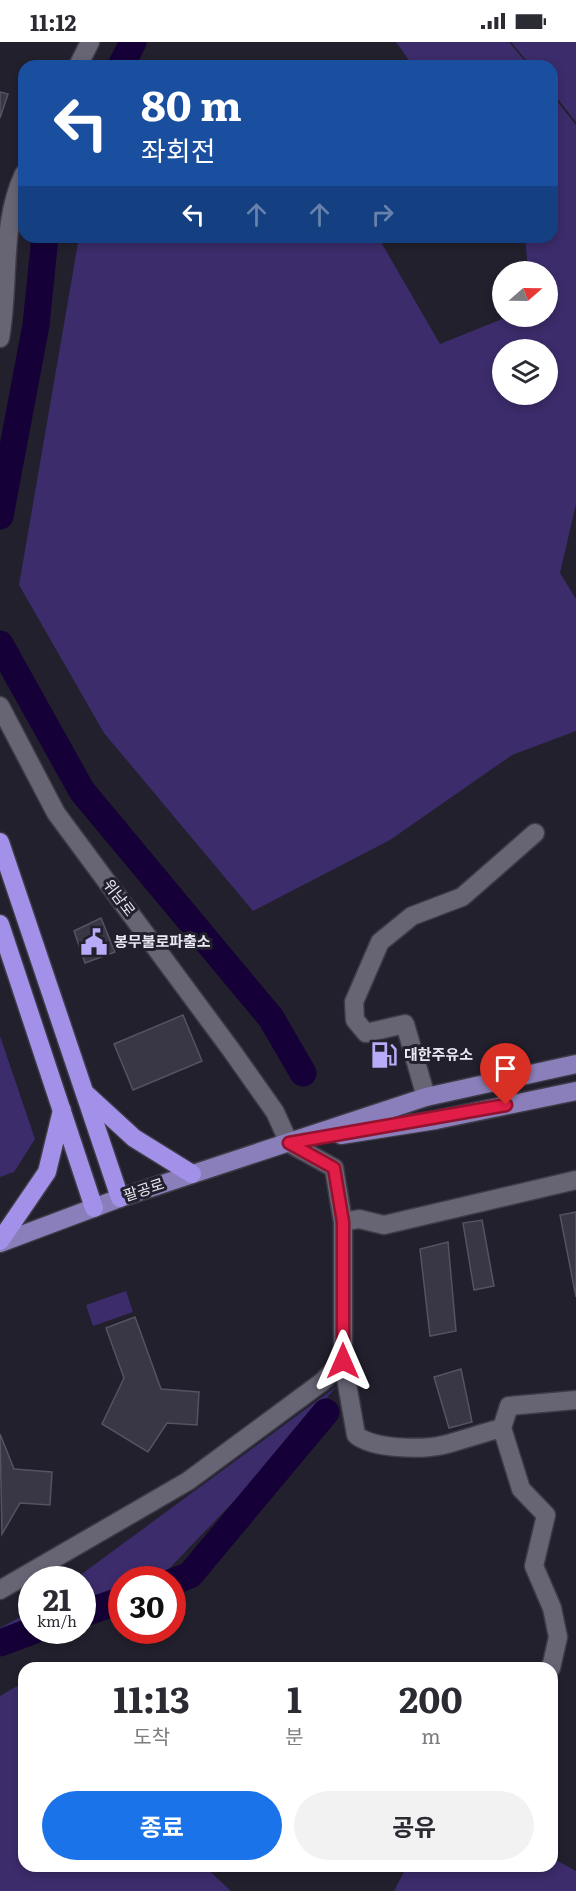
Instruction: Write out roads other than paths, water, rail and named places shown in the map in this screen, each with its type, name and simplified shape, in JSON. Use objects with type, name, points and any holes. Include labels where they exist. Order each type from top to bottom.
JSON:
[{"type":"highway","points":[[0,842],[120,1198]]},
{"type":"highway","points":[[0,924],[94,1208]]},
{"type":"highway","points":[[85,1093],[134,1138],[192,1174]]},
{"type":"highway","points":[[0,1242],[47,1172],[62,1109]]},
{"type":"main road","name":"팔공로","points":[[0,1242],[120,1198],[426,1097],[576,1064]]},
{"type":"main road","name":"팔공로","points":[[289,1143],[436,1120],[576,1091]]},
{"type":"street","points":[[81,60],[90,42]]},
{"type":"street","points":[[0,338],[4,316],[3,245],[18,186]]},
{"type":"street","name":"위남로","points":[[0,706],[57,813],[239,1059],[275,1112],[289,1143]]},
{"type":"street","points":[[426,1097],[405,1024],[366,1033],[355,1020],[354,1002],[380,942],[412,916],[462,897],[535,833]]},
{"type":"street","points":[[289,1143],[334,1168],[343,1222],[343,1361],[356,1435],[365,1443],[405,1448],[441,1446],[502,1428]]},
{"type":"street","points":[[343,1222],[359,1220],[384,1225],[576,1180]]},
{"type":"street","points":[[0,1590],[188,1481],[322,1382],[343,1361]]},
{"type":"street","points":[[552,1662],[558,1637],[552,1608],[534,1566],[546,1515],[521,1489],[502,1428],[509,1406],[576,1400]]},
{"type":"waterway","points":[[124,60],[133,42]]},
{"type":"waterway","points":[[0,516],[36,325],[44,243]]},
{"type":"waterway","points":[[0,644],[82,791],[271,1018],[303,1073]]},
{"type":"waterway","points":[[186,1577],[190,1575],[326,1412]]},
{"type":"waterway","points":[[96,1609],[108,1605]]},
{"type":"waterway","points":[[0,1643],[18,1636]]},
{"type":"place","name":"봉무불로파출소","points":[[94,942]]},
{"type":"place","name":"대한주유소","points":[[384,1055]]}]
